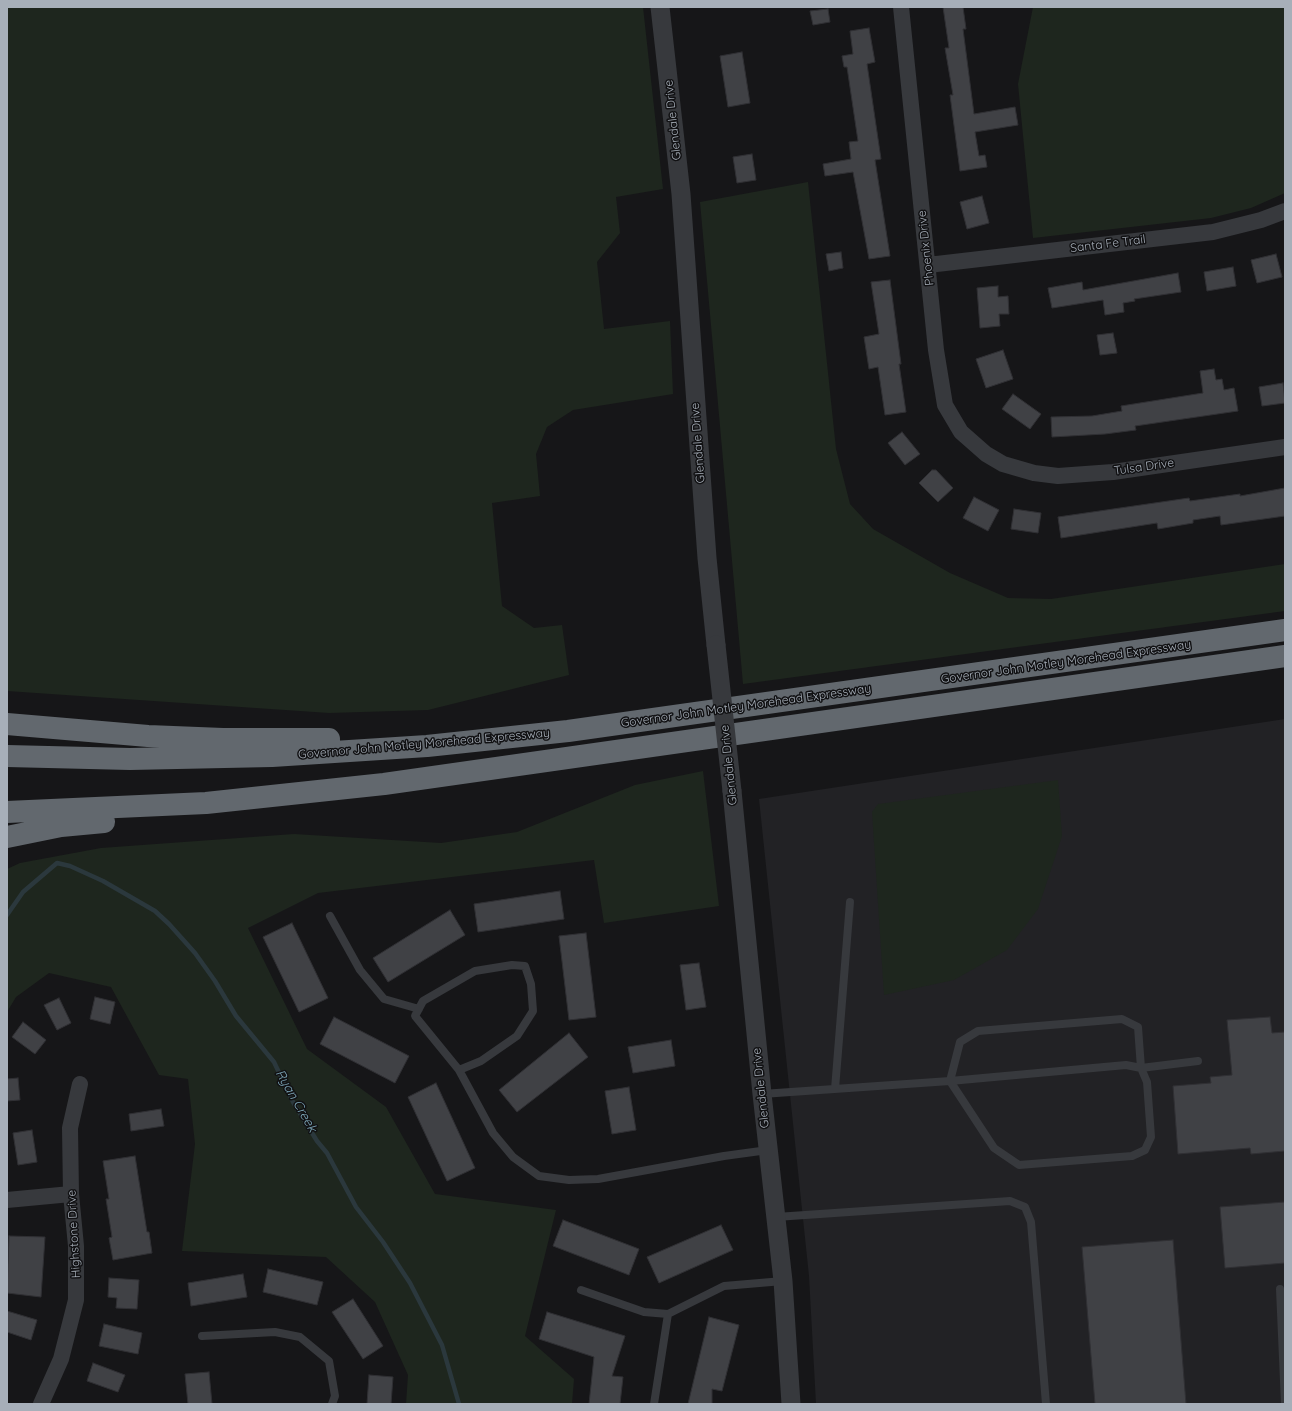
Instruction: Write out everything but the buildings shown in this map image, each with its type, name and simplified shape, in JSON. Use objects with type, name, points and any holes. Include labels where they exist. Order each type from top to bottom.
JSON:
[{"type":"highway","name":"Governor John Motley Morehead Expressway","points":[[7,756],[130,759],[204,758],[272,756],[427,746],[568,731],[1285,630]]},
{"type":"highway","name":"Governor John Motley Morehead Expressway","points":[[206,804],[384,784],[1285,656]]},
{"type":"highway","points":[[7,724],[148,736],[223,739],[392,737],[427,746]]},
{"type":"highway","points":[[7,812],[206,804]]},
{"type":"highway","points":[[7,837],[76,824],[164,818],[206,804]]},
{"type":"street","name":"Glendale Drive","points":[[660,7],[681,194],[707,558],[762,1094],[783,1281],[791,1404]]},
{"type":"street","name":"Phoenix Drive","points":[[901,7],[936,350],[945,405],[961,432],[986,454],[1003,464]]},
{"type":"street","name":"Santa Fe Trail","points":[[928,265],[1213,232],[1261,220],[1285,211]]},
{"type":"street","name":"Tulsa Drive","points":[[1003,464],[1034,473],[1058,476],[1113,472],[1285,447]]},
{"type":"street","name":"Highstone Drive","points":[[41,1404],[61,1359],[76,1300],[76,1246],[71,1194],[70,1128],[80,1084]]},
{"type":"street","points":[[7,1200],[71,1194]]},
{"type":"lane","points":[[835,1089],[850,902]]},
{"type":"lane","points":[[330,916],[360,970],[384,999],[419,1009]]},
{"type":"lane","points":[[458,1070],[481,1061],[517,1036],[532,1011],[531,984],[525,966],[512,965],[475,971],[423,1002],[415,1016],[458,1070],[493,1133],[512,1157],[539,1176],[569,1180],[598,1179],[724,1156],[768,1150]]},
{"type":"lane","points":[[1122,1019],[1138,1027],[1141,1068],[1147,1082],[1151,1137],[1145,1150],[1132,1156],[1019,1165],[994,1148],[950,1080],[960,1042],[978,1031],[1122,1019]]},
{"type":"lane","points":[[762,1094],[1126,1065],[1141,1068],[1198,1061]]},
{"type":"lane","points":[[776,1217],[1010,1202],[1025,1207],[1031,1222],[1046,1404]]},
{"type":"lane","points":[[581,1290],[644,1312],[668,1314],[724,1286],[783,1281]]},
{"type":"lane","points":[[1280,1289],[1285,1404]]},
{"type":"lane","points":[[654,1404],[668,1314]]},
{"type":"lane","points":[[202,1336],[275,1332],[300,1337],[329,1361],[335,1396],[332,1404]]},
{"type":"shaded area","points":[[7,7],[643,7],[663,189],[616,197],[620,233],[597,262],[604,329],[670,321],[673,394],[573,410],[547,427],[536,454],[540,496],[492,503],[502,606],[534,628],[562,625],[569,675],[428,710],[329,713],[7,691]]},
{"type":"shaded area","points":[[1033,7],[1285,7],[1285,193],[1251,208],[1211,218],[1033,238],[1018,84]]},
{"type":"shaded area","points":[[808,182],[836,449],[850,504],[873,529],[950,573],[1008,598],[1051,599],[1285,564],[1285,611],[743,684],[700,202]]},
{"type":"shaded area","points":[[1285,719],[1285,1404],[816,1404],[809,1276],[759,799]]},
{"type":"shaded area","points":[[703,771],[719,906],[604,923],[594,860],[318,893],[248,928],[307,1049],[386,1107],[435,1194],[556,1210],[525,1336],[574,1379],[572,1404],[406,1404],[408,1375],[375,1302],[326,1257],[182,1251],[195,1144],[188,1079],[159,1075],[111,987],[49,973],[16,997],[7,1012],[7,869],[20,863],[101,848],[294,834],[441,843],[517,832],[635,785]]},
{"type":"shaded area","points":[[1058,780],[1062,836],[1038,909],[1007,950],[954,980],[884,995],[872,812],[878,804]]},
{"type":"waterway","name":"Ryan Creek","points":[[7,915],[23,892],[57,863],[70,866],[103,881],[155,911],[169,924],[195,953],[215,981],[236,1016],[274,1062],[293,1102],[317,1141],[327,1153],[356,1207],[383,1242],[410,1283],[442,1345],[459,1404]]}]
